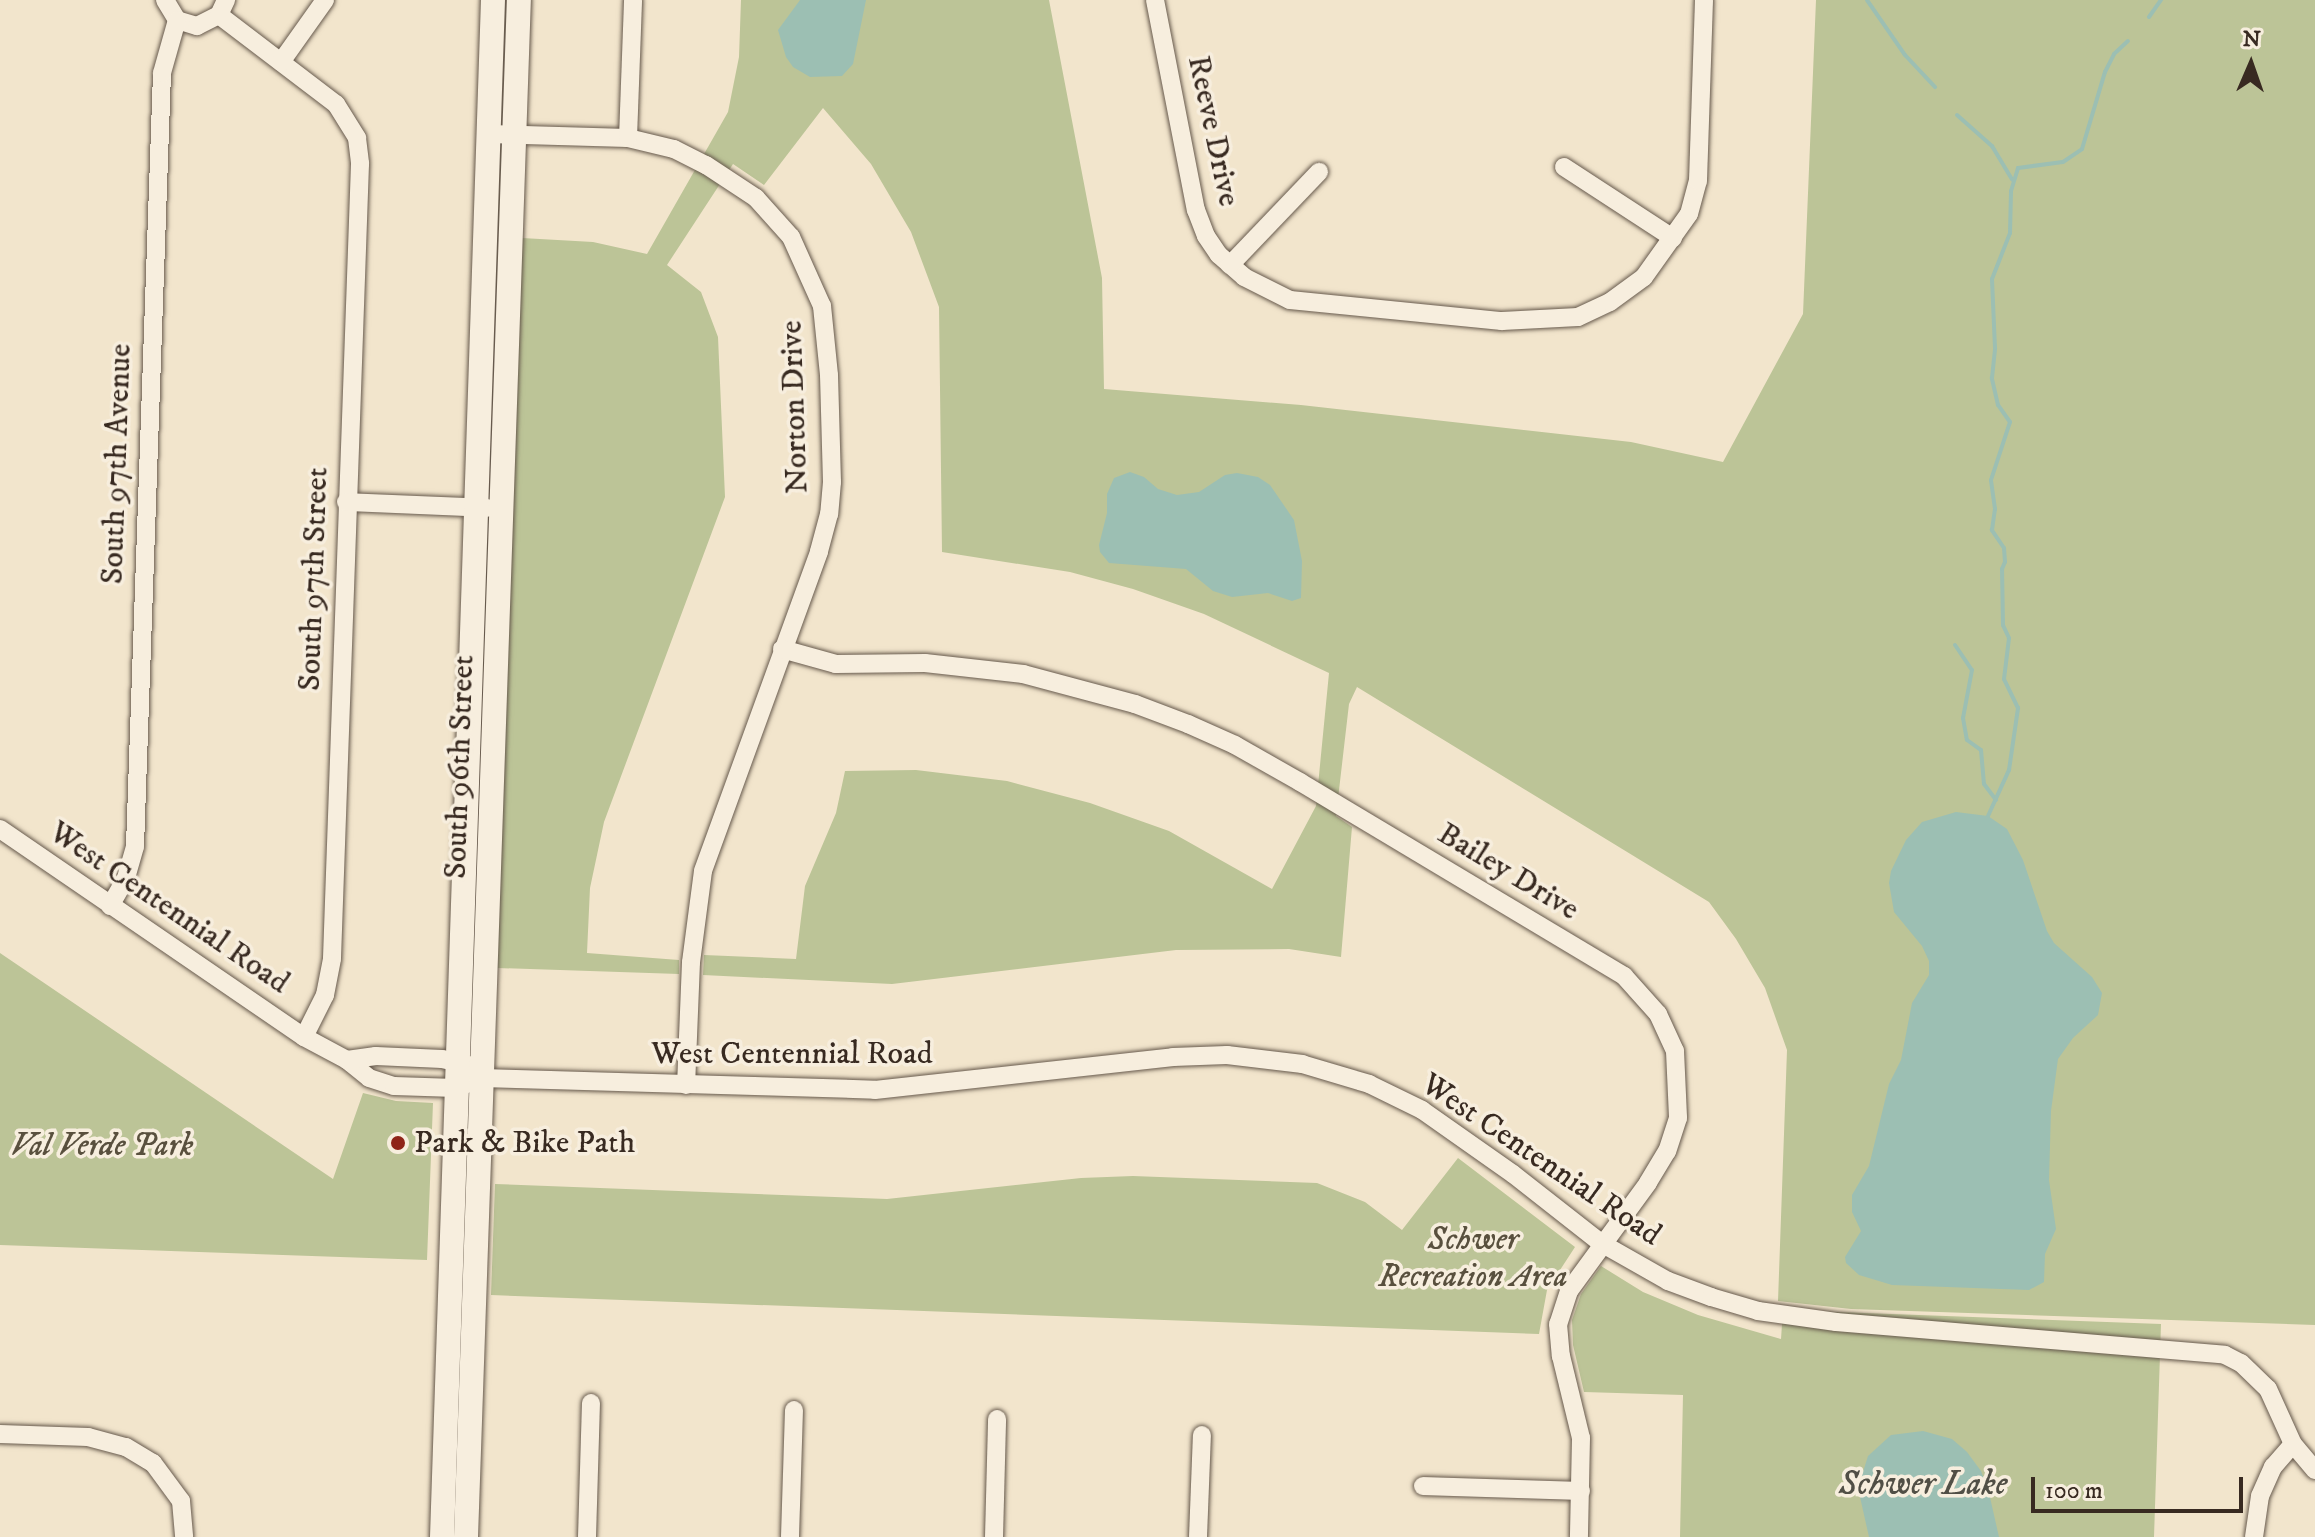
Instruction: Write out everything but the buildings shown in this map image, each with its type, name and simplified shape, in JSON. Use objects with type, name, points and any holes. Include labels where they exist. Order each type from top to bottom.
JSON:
[{"type":"main road","name":"South 96th Street","points":[[442,1537],[457,1061],[467,508],[489,134],[493,0]]},
{"type":"main road","name":"South 96th Street","points":[[466,1537],[519,0]]},
{"type":"street","points":[[165,0],[177,20],[197,26],[222,8],[281,62],[325,0]]},
{"type":"street","points":[[628,138],[633,0]]},
{"type":"street","name":"Reeve Drive","points":[[1155,0],[1196,210],[1206,236],[1230,265],[1254,284],[1290,300],[1502,321],[1578,317],[1610,302],[1644,277],[1689,214],[1698,181],[1704,0]]},
{"type":"street","name":"South 97th Avenue","points":[[110,906],[126,878],[135,846],[162,73],[177,20]]},
{"type":"street","name":"South 97th Street","points":[[281,62],[336,104],[348,121],[357,138],[360,177],[331,972],[321,1005],[304,1037]]},
{"type":"street","name":"Norton Drive","points":[[489,134],[628,138],[674,149],[728,177],[756,198],[791,237],[822,306],[829,391],[832,482],[829,514],[819,552],[731,786],[700,885],[691,962],[686,1085]]},
{"type":"street","points":[[1564,167],[1673,238]]},
{"type":"street","points":[[1230,265],[1319,172]]},
{"type":"street","points":[[346,502],[502,509]]},
{"type":"street","name":"Bailey Drive","points":[[782,649],[836,664],[925,663],[1023,674],[1135,704],[1188,724],[1277,768],[1624,976],[1658,1014],[1675,1051],[1678,1118],[1667,1151],[1648,1183],[1601,1243],[1569,1291],[1558,1324],[1561,1356],[1581,1438],[1579,1537]]},
{"type":"street","name":"West Centennial Road","points":[[0,829],[304,1037],[347,1060],[369,1078],[394,1086],[456,1088],[482,1078],[875,1090],[1173,1057],[1227,1055],[1302,1064],[1369,1084],[1422,1110],[1513,1174],[1601,1243],[1668,1281],[1758,1311],[1836,1322],[2225,1355],[2241,1363],[2268,1389],[2293,1444],[2315,1470]]},
{"type":"street","points":[[347,1060],[376,1056],[457,1061],[474,1067],[482,1078]]},
{"type":"street","points":[[587,1537],[591,1403]]},
{"type":"street","points":[[790,1537],[794,1410]]},
{"type":"street","points":[[994,1537],[997,1419]]},
{"type":"street","points":[[0,1434],[108,1440],[153,1463],[181,1501],[184,1537]]},
{"type":"street","points":[[1198,1537],[1202,1435]]},
{"type":"street","points":[[2254,1537],[2260,1496],[2273,1467],[2293,1444]]},
{"type":"street","points":[[1423,1486],[1581,1491]]},
{"type":"green space","points":[[741,0],[1049,0],[1102,278],[1104,389],[1301,405],[1631,442],[1723,462],[1803,314],[1816,0],[2315,0],[2315,1325],[1851,1309],[1778,1301],[1787,1050],[1765,988],[1736,939],[1709,902],[1357,687],[1349,704],[1336,816],[1352,827],[1341,957],[1289,949],[1176,950],[892,984],[703,975],[704,955],[796,959],[805,886],[836,813],[845,771],[916,770],[1007,781],[1090,803],[1169,831],[1272,889],[1316,806],[1329,673],[1204,614],[1133,589],[1070,572],[942,552],[939,307],[911,232],[871,164],[823,108],[764,185],[733,164],[667,265],[701,292],[718,337],[725,497],[604,822],[590,888],[587,953],[679,960],[679,974],[497,968],[522,238],[593,242],[647,254],[728,112],[739,57]]},
{"type":"green space","name":"Val Verde Park","points":[[0,953],[333,1179],[363,1093],[396,1101],[433,1103],[427,1260],[0,1245]]},
{"type":"green space","name":"Schwer Recreation Area","points":[[1458,1158],[1575,1247],[1547,1290],[1539,1334],[491,1295],[495,1184],[887,1199],[1081,1178],[1133,1176],[1317,1183],[1365,1202],[1402,1230]]},
{"type":"green space","name":"Schwer Recreation Area","points":[[1601,1266],[1643,1292],[1698,1315],[1781,1339],[1783,1310],[2161,1324],[2154,1537],[1680,1537],[1683,1395],[1584,1392],[1573,1345],[1572,1320],[1581,1294]]},
{"type":"water","points":[[800,0],[866,0],[853,64],[842,76],[810,77],[793,67],[786,57],[778,30]]},
{"type":"water","points":[[1130,472],[1144,477],[1158,489],[1177,495],[1199,492],[1225,475],[1237,473],[1258,477],[1270,485],[1294,520],[1302,561],[1301,598],[1292,601],[1268,593],[1232,597],[1213,591],[1186,569],[1109,563],[1100,552],[1099,545],[1107,513],[1107,494],[1114,478]]},
{"type":"water","points":[[1956,812],[1988,816],[2007,829],[2023,860],[2047,931],[2054,943],[2092,977],[2102,993],[2098,1015],[2073,1038],[2058,1059],[2051,1111],[2049,1180],[2056,1229],[2045,1254],[2044,1282],[2029,1290],[1892,1285],[1859,1275],[1846,1263],[1845,1257],[1861,1231],[1852,1212],[1852,1195],[1869,1166],[1889,1084],[1901,1060],[1912,1003],[1929,975],[1929,961],[1922,946],[1894,912],[1889,883],[1891,871],[1906,840],[1922,822]]},
{"type":"water","name":"Schwer Lake","points":[[1923,1431],[1952,1439],[1981,1471],[1999,1537],[1869,1537],[1858,1488],[1868,1456],[1891,1435]]},
{"type":"waterway","points":[[1867,0],[1905,55],[1935,87]]},
{"type":"waterway","points":[[2149,17],[2161,0]]},
{"type":"waterway","points":[[1988,816],[2009,770],[2018,708],[2004,679],[2009,638],[2003,625],[2004,548],[1992,530],[1995,509],[1991,480],[2010,422],[1998,405],[1992,378],[1995,348],[1992,279],[2010,233],[2011,191],[2018,168],[2063,162],[2082,149],[2105,72],[2114,54],[2128,41]]},
{"type":"waterway","points":[[1957,115],[1992,146],[2012,179]]},
{"type":"waterway","points":[[1955,645],[1972,670],[1963,718],[1967,740],[1981,750],[1984,784],[1996,800]]},
{"type":"place","name":"Park & Bike Path","points":[[398,1143]]}]
